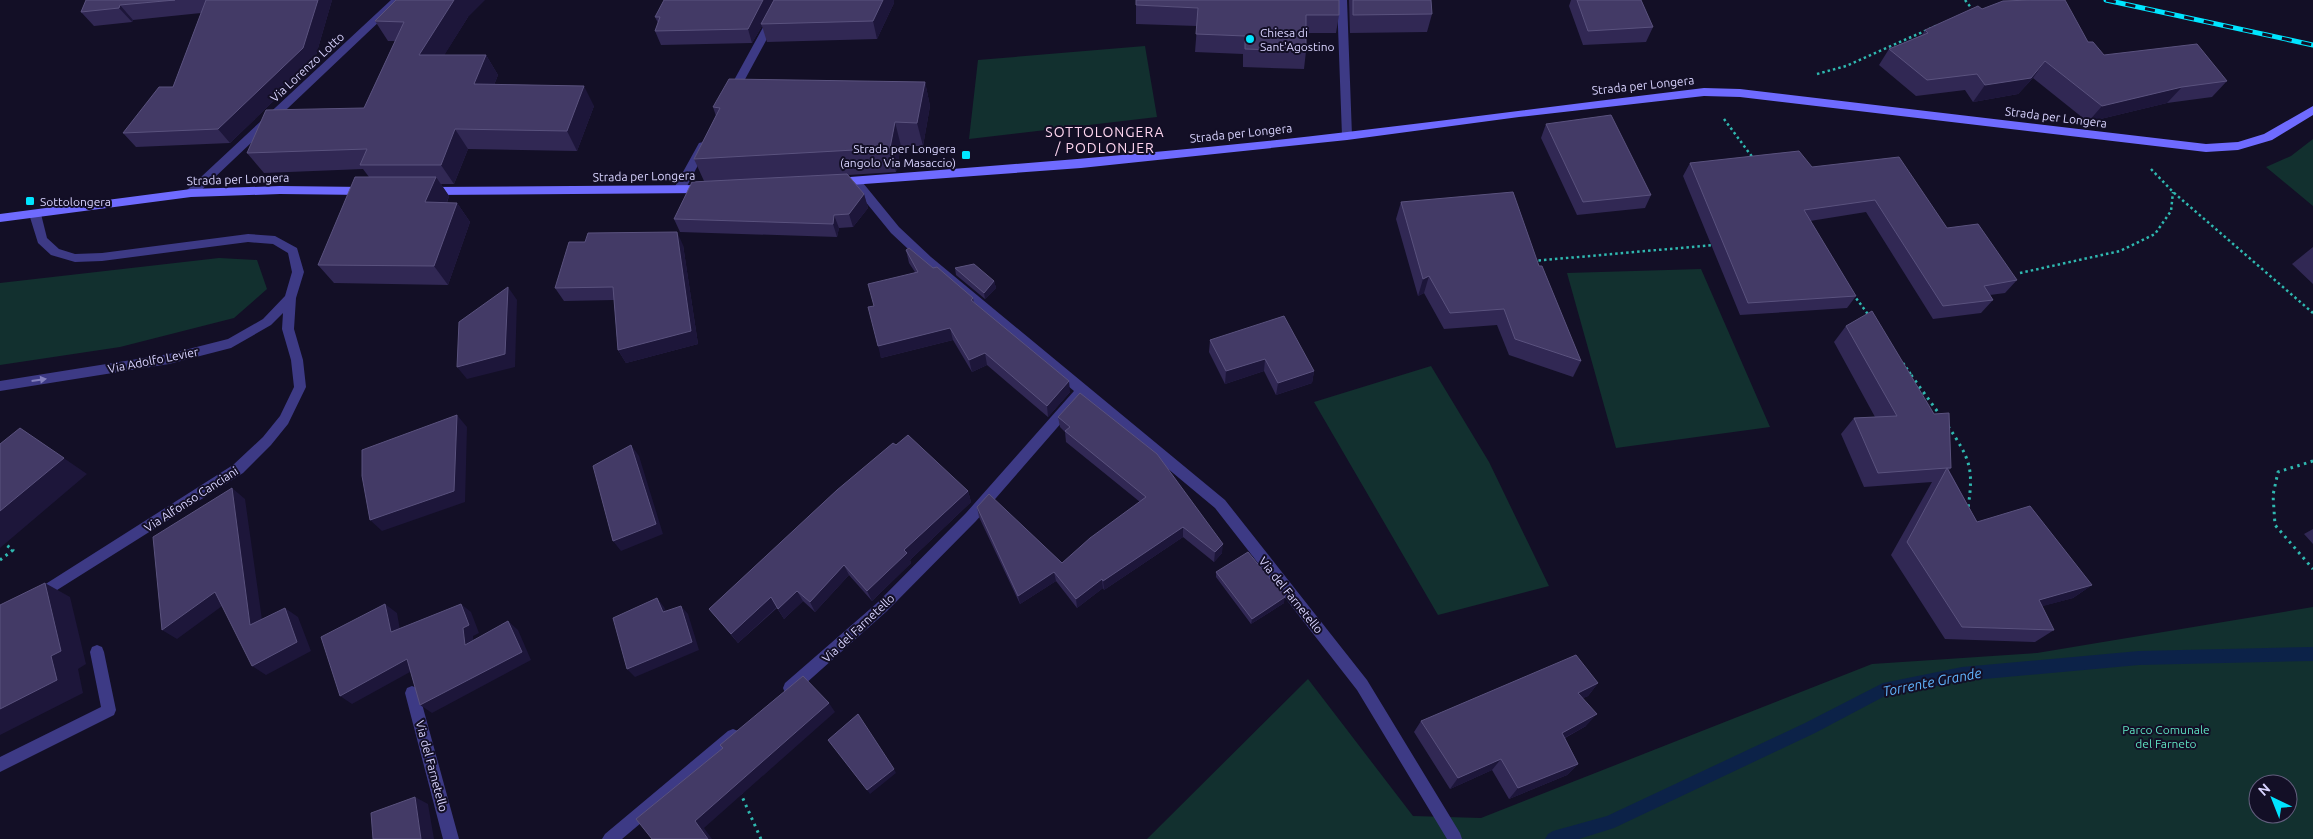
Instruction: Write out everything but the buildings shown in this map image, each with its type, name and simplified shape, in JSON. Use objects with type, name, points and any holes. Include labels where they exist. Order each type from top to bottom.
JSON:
[{"type":"street","name":"Via Lorenzo Lotto","points":[[191,193],[397,0]]},
{"type":"street","points":[[726,104],[783,0]]},
{"type":"street","points":[[1342,0],[1347,136]]},
{"type":"street","name":"Strada per Longera","points":[[825,182],[1081,164],[1347,136],[1519,113],[1704,92],[1740,93],[2206,148],[2238,146],[2268,137],[2298,121],[2313,110]]},
{"type":"street","points":[[679,190],[707,138]]},
{"type":"street","name":"Via del Farnetello","points":[[855,181],[895,230],[927,260],[1220,504],[1362,685],[1455,838]]},
{"type":"street","name":"Strada per Longera","points":[[422,191],[679,190],[718,188]]},
{"type":"street","name":"Strada per Longera","points":[[0,218],[191,193],[280,190],[374,191]]},
{"type":"street","name":"Via Alfonso Canciani","points":[[24,605],[238,469],[267,441],[284,420],[300,387],[297,360],[288,329],[290,298],[298,272],[293,251],[275,240],[248,238],[102,257],[75,258],[55,252],[42,240],[35,214]]},
{"type":"street","name":"Via Adolfo Levier","points":[[0,386],[169,359],[231,343],[267,322],[290,298]]},
{"type":"street","name":"Via del Farnetello","points":[[779,698],[882,607],[964,524],[1082,390]]},
{"type":"street","points":[[0,766],[109,710],[96,652]]},
{"type":"street","name":"Via del Farnetello","points":[[412,693],[451,839]]},
{"type":"street","points":[[610,839],[742,729]]},
{"type":"path","points":[[1965,0],[1972,9]]},
{"type":"path","points":[[1964,13],[1972,9],[1981,9]]},
{"type":"path","points":[[1813,75],[1846,66],[1939,24]]},
{"type":"path","name":"Strada per Longera","points":[[1704,92],[1756,163]]},
{"type":"path","points":[[2130,140],[2143,162],[2173,192],[2313,313]]},
{"type":"path","points":[[2020,273],[2120,251],[2155,234],[2171,211],[2173,192]]},
{"type":"path","points":[[1529,261],[1724,244]]},
{"type":"path","points":[[1850,289],[1872,320]]},
{"type":"path","points":[[1899,358],[1967,454],[1972,483],[1968,511]]},
{"type":"path","points":[[2313,461],[2278,472],[2273,495],[2275,525],[2313,569]]},
{"type":"path","points":[[0,560],[13,550],[5,544]]},
{"type":"path","points":[[720,748],[761,839]]},
{"type":"green space","points":[[1145,46],[1157,117],[969,139],[978,60]]},
{"type":"green space","points":[[2313,139],[2313,206],[2266,167],[2291,156]]},
{"type":"green space","points":[[219,258],[257,260],[267,289],[234,318],[120,347],[0,365],[0,283]]},
{"type":"green space","points":[[1701,269],[1770,427],[1616,448],[1567,273]]},
{"type":"green space","points":[[1431,366],[1489,462],[1549,586],[1438,615],[1314,402]]},
{"type":"green space","name":"Parco Comunale del Farneto","points":[[2313,607],[2313,839],[1147,839],[1308,679],[1413,816],[1481,818],[1872,664],[2037,653]]},
{"type":"waterway","name":"Torrente Grande","points":[[1553,839],[1609,823],[1810,728],[1883,690],[1962,674],[2139,658],[2313,654]]},
{"type":"railway","points":[[2106,0],[2313,45]]},
{"type":"place","name":"Chiesa di Sant'Agostino","points":[[1250,39]]},
{"type":"place","name":"Strada per Longera (angolo Via Masaccio)","points":[[966,155]]},
{"type":"place","name":"Sottolongera","points":[[30,201]]},
{"type":"district","name":"SOTTOLONGERA / PODLONJER","points":[[1105,140]]}]
